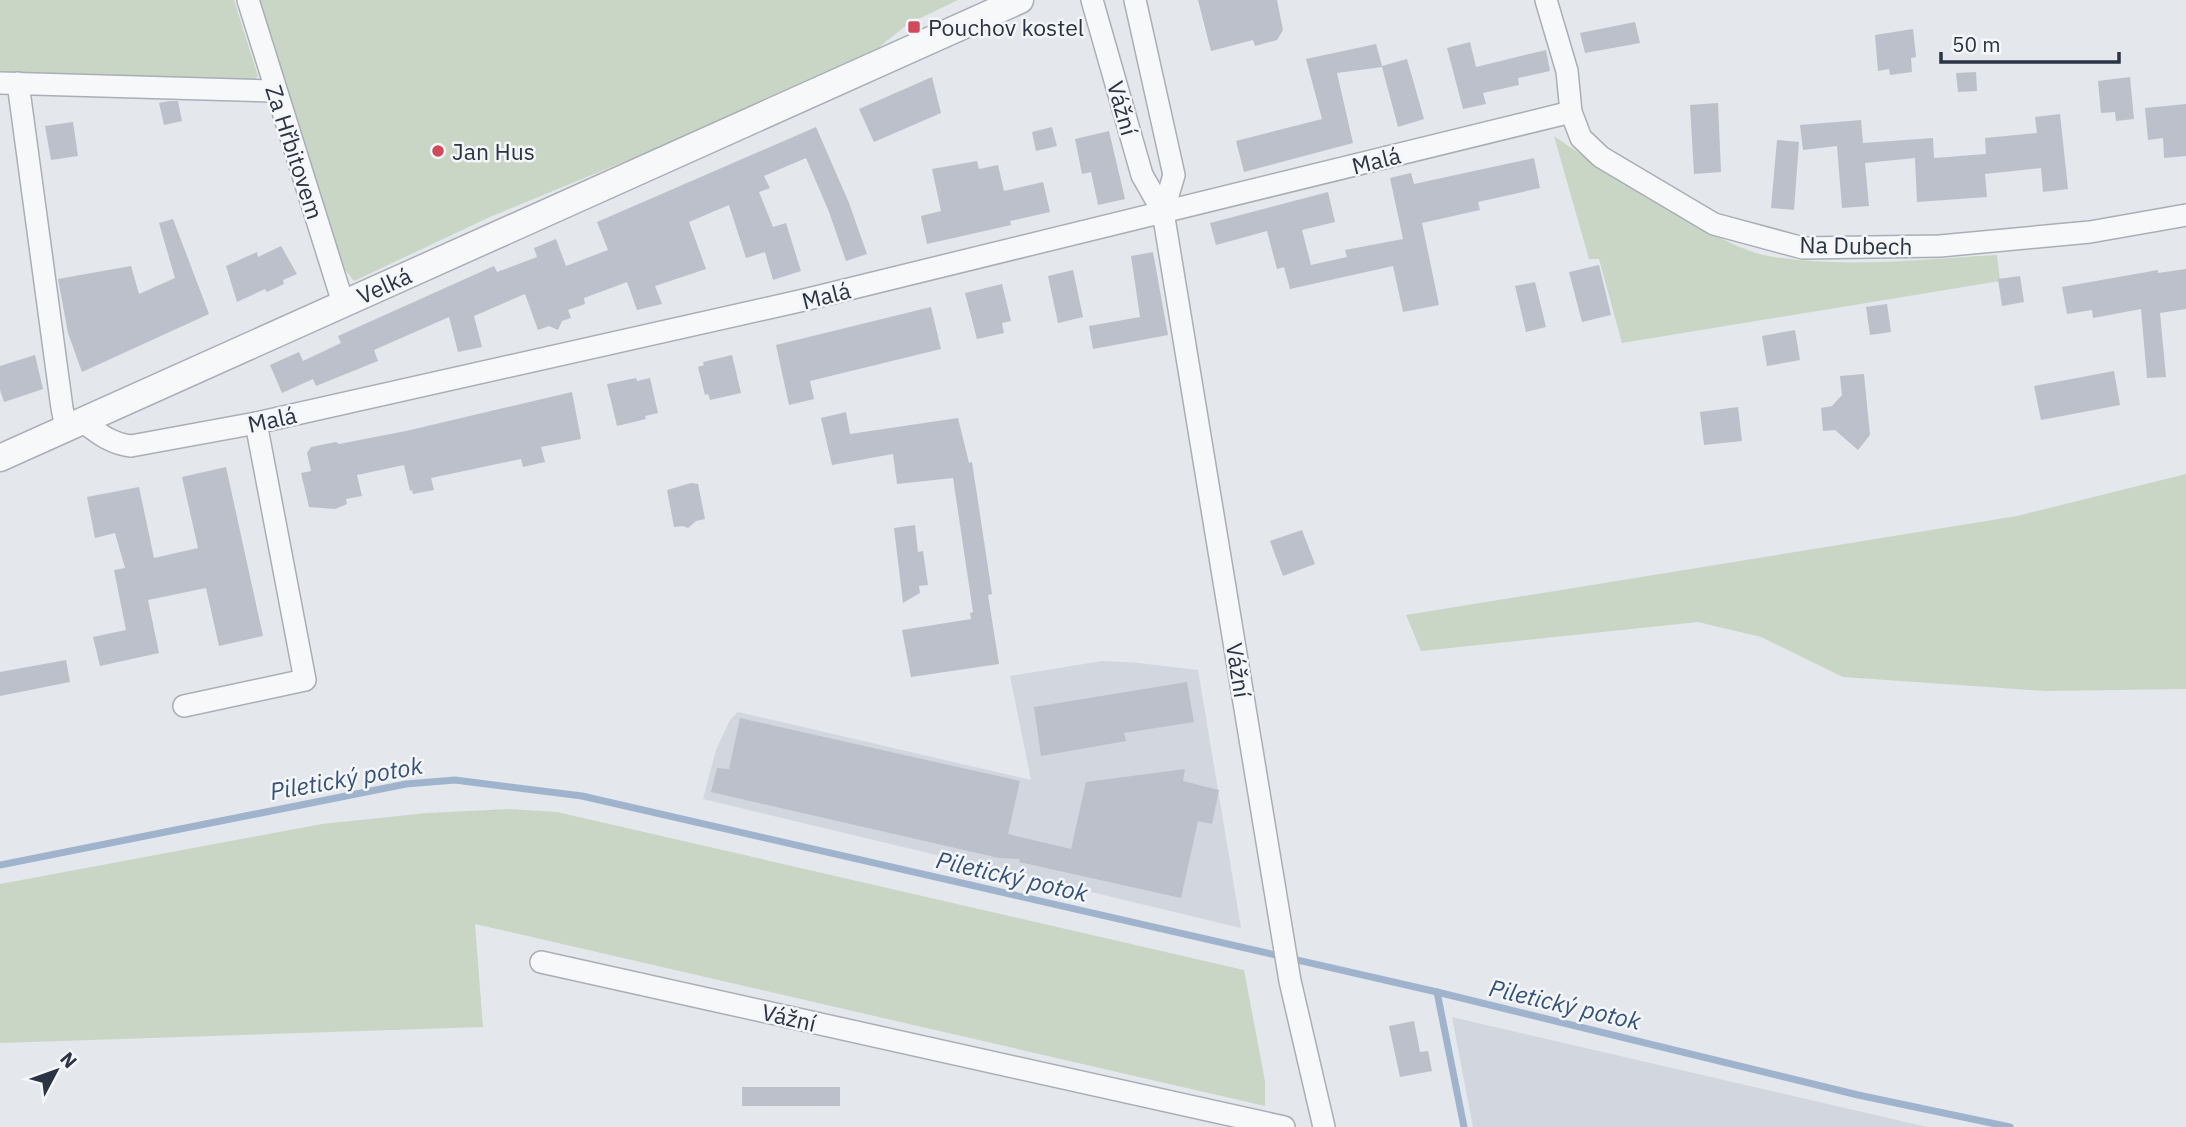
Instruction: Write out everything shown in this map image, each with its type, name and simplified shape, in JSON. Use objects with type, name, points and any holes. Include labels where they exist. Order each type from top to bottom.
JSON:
[{"type":"street","name":"Za Hřbitovem","points":[[248,0],[342,303]]},
{"type":"street","name":"Vážní","points":[[1092,0],[1142,175],[1163,212],[1290,981],[1324,1127]]},
{"type":"street","name":"Vážní","points":[[1135,0],[1174,175],[1163,212]]},
{"type":"street","points":[[1546,0],[1567,71],[1571,112]]},
{"type":"street","name":"Velká","points":[[0,458],[1016,1]]},
{"type":"street","points":[[74,424],[62,408],[9,83],[275,91]]},
{"type":"street","name":"Malá","points":[[74,424],[119,445],[131,446],[256,424],[804,300],[1571,112]]},
{"type":"street","name":"Na Dubech","points":[[1571,112],[1581,138],[1601,157],[1714,224],[1803,248],[1940,246],[2057,236],[2186,215]]},
{"type":"street","points":[[184,706],[305,680],[256,424]]},
{"type":"street","name":"Vážní","points":[[541,962],[1284,1127]]},
{"type":"shaded area","points":[[1102,661],[1198,670],[1241,928],[703,799],[716,750],[730,720],[738,712],[1031,780],[1010,676]]},
{"type":"shaded area","points":[[1452,1017],[1927,1127],[1473,1127]]},
{"type":"green space","points":[[0,0],[234,0],[258,76],[250,85],[0,77]]},
{"type":"green space","points":[[260,0],[958,0],[908,24],[878,48],[645,153],[490,217],[354,281],[342,266]]},
{"type":"green space","points":[[1554,136],[1676,213],[1721,238],[1756,253],[1824,262],[1911,261],[1997,255],[2000,281],[1622,343],[1599,259],[1589,259]]},
{"type":"green space","points":[[2186,474],[2186,689],[2046,691],[1843,677],[1761,637],[1698,622],[1421,651],[1406,615],[2017,516]]},
{"type":"green space","points":[[509,809],[557,812],[1244,970],[1265,1081],[1265,1106],[475,924],[483,1027],[0,1043],[0,884],[322,824],[427,813]]},
{"type":"building","points":[[1198,0],[1277,0],[1283,30],[1277,40],[1255,46],[1253,40],[1211,51]]},
{"type":"building","points":[[1635,22],[1640,43],[1585,53],[1580,33]]},
{"type":"building","points":[[1913,29],[1916,57],[1911,58],[1912,72],[1890,75],[1889,69],[1878,71],[1875,35]]},
{"type":"building","points":[[1470,42],[1476,67],[1546,50],[1550,71],[1518,78],[1519,85],[1483,93],[1486,104],[1463,109],[1447,48]]},
{"type":"building","points":[[1376,44],[1382,66],[1407,59],[1424,119],[1398,127],[1382,67],[1337,73],[1353,143],[1244,172],[1236,141],[1322,119],[1306,59]]},
{"type":"building","points":[[1976,72],[1977,91],[1958,92],[1956,73]]},
{"type":"building","points":[[932,77],[941,113],[874,142],[859,109]]},
{"type":"building","points":[[2130,77],[2134,119],[2116,121],[2115,112],[2101,113],[2098,81]]},
{"type":"building","points":[[178,101],[182,121],[164,125],[159,103]]},
{"type":"building","points":[[1718,103],[1721,172],[1694,174],[1690,105]]},
{"type":"building","points":[[2186,104],[2186,156],[2164,158],[2163,138],[2148,140],[2145,108]]},
{"type":"building","points":[[2060,114],[2068,189],[2043,192],[2041,168],[1985,174],[1987,197],[1917,202],[1915,158],[1865,163],[1869,206],[1842,208],[1837,146],[1803,150],[1800,125],[1861,120],[1863,143],[1933,138],[1934,158],[1986,154],[1985,138],[2037,133],[2035,117]]},
{"type":"building","points":[[73,122],[78,156],[51,160],[45,126]]},
{"type":"building","points":[[816,127],[849,203],[867,254],[846,261],[806,158],[764,176],[770,188],[759,192],[773,227],[786,223],[801,271],[773,280],[765,252],[746,258],[729,205],[689,222],[706,269],[655,286],[662,304],[637,310],[627,282],[584,298],[585,304],[568,310],[571,318],[562,321],[558,330],[549,326],[538,330],[525,294],[474,316],[482,347],[458,352],[449,317],[374,350],[378,361],[316,386],[313,379],[282,393],[270,365],[299,352],[303,361],[341,343],[338,336],[494,266],[497,272],[537,257],[534,248],[556,239],[566,266],[608,250],[597,222]]},
{"type":"building","points":[[1052,127],[1057,146],[1036,151],[1032,132]]},
{"type":"building","points":[[1109,131],[1125,199],[1098,205],[1091,172],[1082,174],[1075,139]]},
{"type":"building","points":[[1777,140],[1799,142],[1794,210],[1771,208]]},
{"type":"building","points":[[1534,158],[1540,188],[1478,202],[1480,210],[1422,223],[1439,305],[1403,312],[1393,266],[1290,289],[1284,267],[1277,269],[1267,231],[1216,245],[1210,223],[1328,192],[1335,222],[1302,230],[1311,265],[1347,257],[1345,250],[1403,239],[1390,178],[1411,173],[1414,184]]},
{"type":"building","points":[[977,161],[979,169],[998,165],[1004,191],[1043,182],[1050,212],[1010,221],[1011,225],[927,244],[921,216],[941,211],[932,169]]},
{"type":"building","points":[[173,219],[209,314],[82,372],[68,333],[58,279],[131,266],[139,294],[175,278],[159,223]]},
{"type":"building","points":[[281,246],[297,274],[267,292],[265,289],[237,302],[226,266],[257,252],[258,257]]},
{"type":"building","points":[[1153,252],[1168,335],[1093,349],[1089,326],[1140,317],[1131,256]]},
{"type":"building","points":[[1599,265],[1611,315],[1582,322],[1569,272]]},
{"type":"building","points":[[2186,269],[2186,309],[2160,313],[2166,377],[2147,378],[2141,309],[2093,318],[2092,310],[2067,314],[2062,287],[2158,270],[2158,273]]},
{"type":"building","points":[[1073,270],[1083,317],[1058,323],[1048,276]]},
{"type":"building","points":[[2020,276],[2024,302],[2002,306],[1998,279]]},
{"type":"building","points":[[1535,282],[1546,327],[1526,332],[1515,286]]},
{"type":"building","points":[[1002,284],[1011,321],[1002,323],[1004,333],[977,339],[965,293]]},
{"type":"building","points":[[1887,304],[1891,332],[1870,335],[1866,307]]},
{"type":"building","points":[[931,307],[941,349],[810,381],[814,399],[789,405],[776,345]]},
{"type":"building","points":[[1795,330],[1800,360],[1767,366],[1762,336]]},
{"type":"building","points":[[35,355],[43,389],[4,402],[0,390],[0,366]]},
{"type":"building","points":[[732,355],[741,393],[710,400],[708,394],[705,395],[698,367],[704,365],[703,362]]},
{"type":"building","points":[[2114,371],[2120,405],[2041,420],[2034,386]]},
{"type":"building","points":[[1864,374],[1870,435],[1858,450],[1835,430],[1823,431],[1821,408],[1832,406],[1842,395],[1840,376]]},
{"type":"building","points":[[636,378],[637,381],[650,378],[658,413],[617,426],[607,384]]},
{"type":"building","points":[[572,392],[581,439],[541,447],[545,462],[523,467],[521,459],[431,478],[434,490],[413,494],[404,465],[357,475],[362,496],[346,499],[347,504],[335,509],[309,507],[301,473],[311,471],[307,453],[311,447],[406,431]]},
{"type":"building","points":[[1738,407],[1742,441],[1704,445],[1700,412]]},
{"type":"building","points":[[846,412],[850,434],[958,418],[969,463],[972,462],[992,594],[988,595],[999,664],[911,677],[902,630],[971,619],[970,613],[973,612],[953,478],[897,484],[893,454],[832,465],[821,418]]},
{"type":"building","points":[[226,467],[263,636],[219,646],[206,588],[148,600],[159,653],[100,666],[93,637],[126,630],[114,570],[125,568],[115,533],[95,538],[87,497],[139,487],[154,558],[198,548],[182,477]]},
{"type":"building","points":[[691,483],[698,484],[705,519],[696,521],[688,528],[674,527],[667,490]]},
{"type":"building","points":[[915,525],[918,552],[923,551],[928,585],[919,586],[920,593],[903,603],[894,528]]},
{"type":"building","points":[[1302,530],[1315,564],[1283,576],[1270,541]]},
{"type":"building","points":[[66,660],[70,682],[0,696],[0,672]]},
{"type":"building","points":[[1187,682],[1194,722],[1124,733],[1126,741],[1041,756],[1034,707]]},
{"type":"building","points":[[740,718],[1020,781],[1008,834],[1071,849],[1086,782],[1185,769],[1183,781],[1219,790],[1212,824],[1198,821],[1181,898],[1019,862],[1020,859],[999,858],[711,792],[717,768],[729,769]]},
{"type":"building","points":[[1414,1021],[1420,1052],[1428,1051],[1432,1071],[1400,1077],[1389,1026]]},
{"type":"building","points":[[742,1087],[840,1087],[840,1106],[742,1106]]},
{"type":"waterway","name":"Piletický potok","points":[[0,865],[406,784],[455,780],[582,796],[1437,992],[1858,1095],[2010,1127]]},
{"type":"waterway","points":[[1437,992],[1464,1127]]},
{"type":"place","name":"Pouchov kostel","points":[[914,27]]},
{"type":"place","name":"Jan Hus","points":[[438,151]]}]
